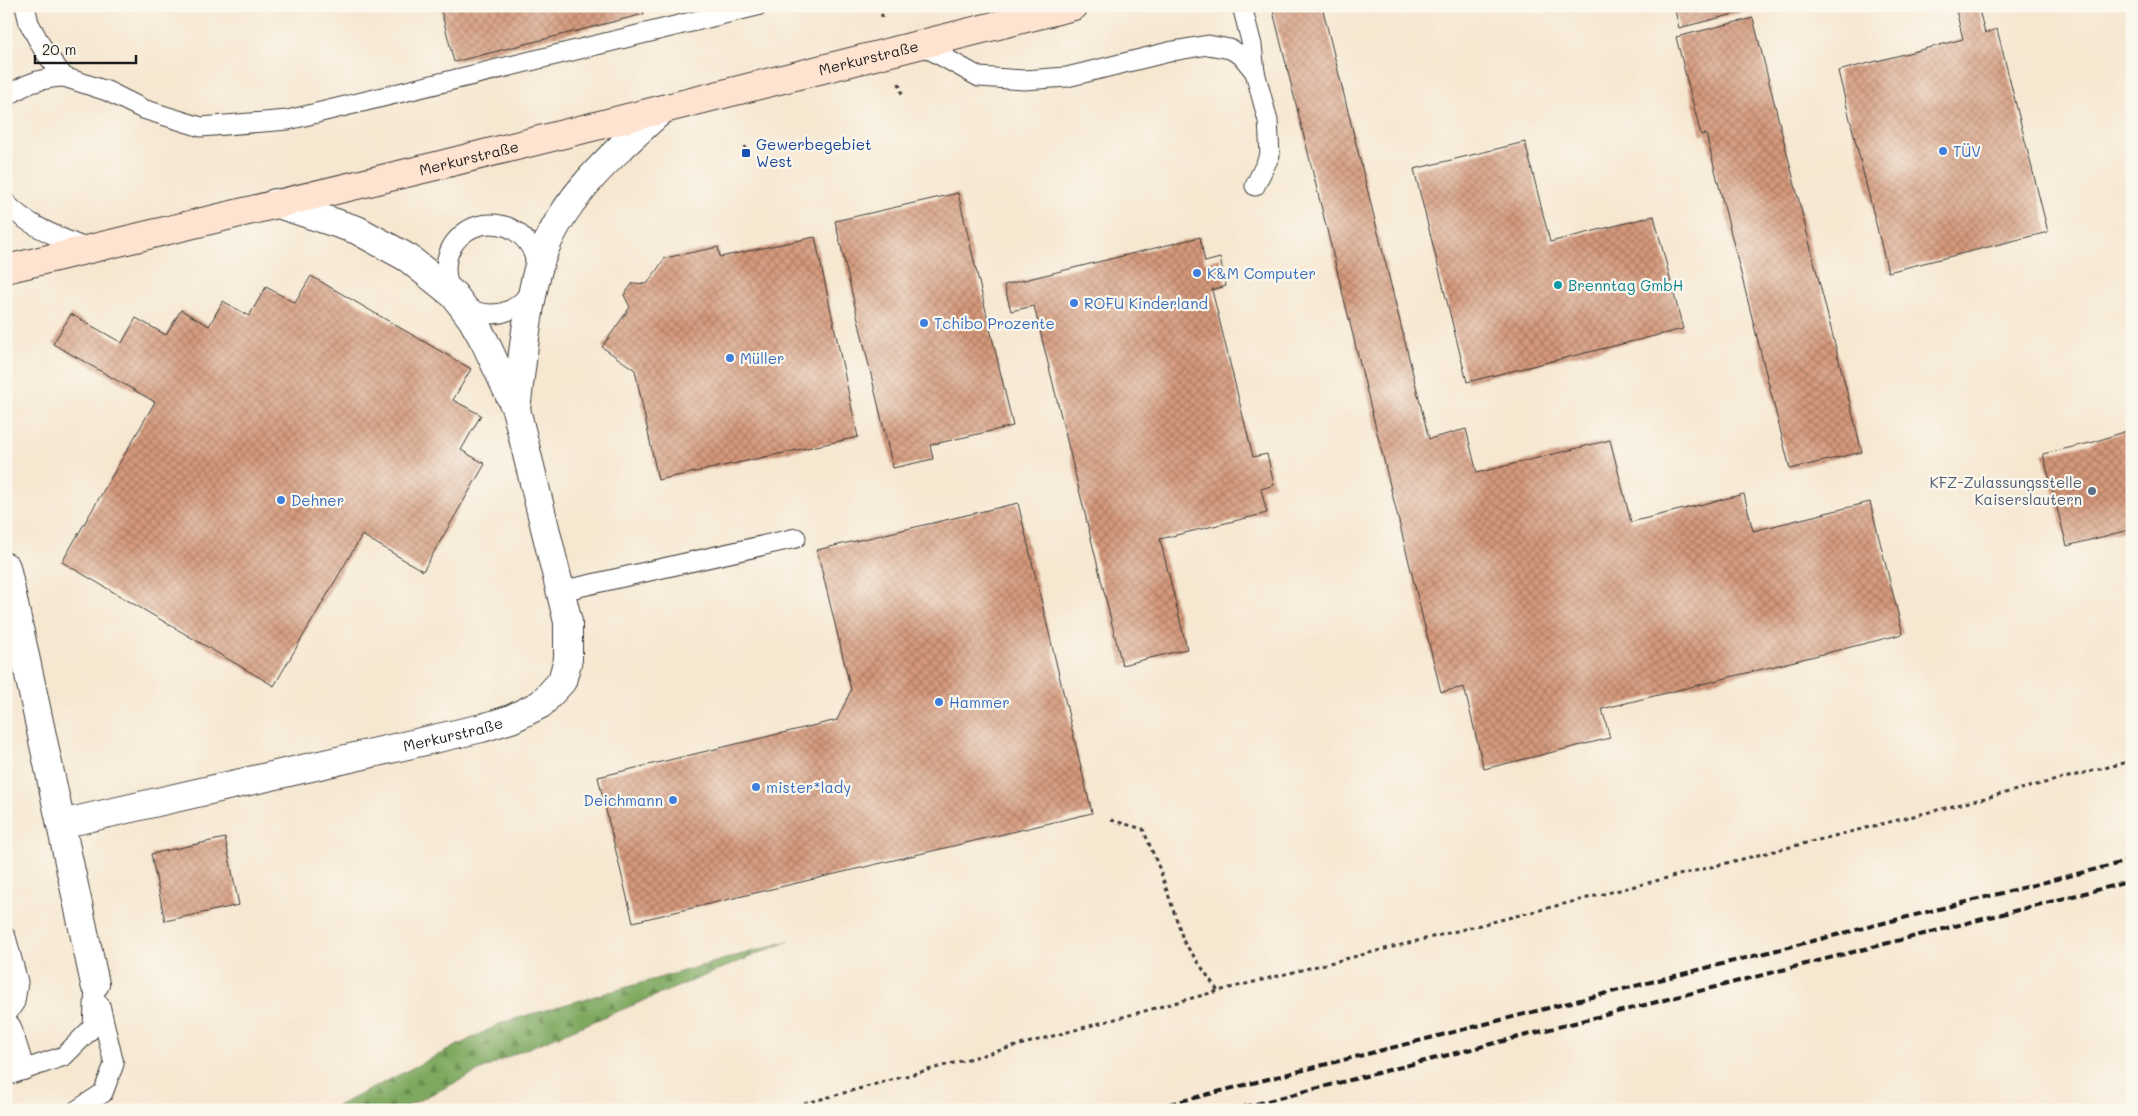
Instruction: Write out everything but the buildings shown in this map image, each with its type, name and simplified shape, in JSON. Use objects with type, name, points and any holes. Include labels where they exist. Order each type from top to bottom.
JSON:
[{"type":"street","name":"Merkurstraße","points":[[6,269],[275,203],[436,166],[1074,6]]},
{"type":"street","name":"Merkurstraße","points":[[516,409],[537,272],[555,229],[577,194],[621,148],[663,109]]},
{"type":"street","name":"Merkurstraße","points":[[61,824],[472,730],[511,719],[541,704],[562,682],[568,659],[568,622],[516,409],[485,342],[472,319],[454,295],[408,258],[356,230],[275,203]]},
{"type":"street","points":[[6,567],[12,625],[29,674],[95,984]]},
{"type":"lane","points":[[25,6],[29,23],[44,51],[64,77]]},
{"type":"lane","points":[[6,98],[16,89],[30,83],[46,78],[64,77],[107,91],[143,109],[201,127],[288,120],[757,6]]},
{"type":"lane","points":[[1242,6],[1252,45],[1255,72],[1268,121],[1270,155],[1255,186]]},
{"type":"lane","points":[[920,44],[979,77],[1024,80],[1067,77],[1173,51],[1208,45],[1230,49],[1241,55],[1255,72]]},
{"type":"lane","points":[[6,203],[37,226],[87,250]]},
{"type":"lane","points":[[501,224],[522,235],[534,252],[537,272],[533,287],[525,299],[514,308],[500,314],[476,312],[464,305],[454,295],[446,276],[446,260],[452,246],[461,234],[474,226],[501,224]]},
{"type":"lane","points":[[561,591],[796,538]]},
{"type":"lane","points":[[6,937],[18,982],[15,1002],[6,1015]]},
{"type":"lane","points":[[6,1076],[64,1056],[93,1028],[95,984]]},
{"type":"lane","points":[[78,1110],[103,1093],[114,1064],[95,984]]},
{"type":"lane","points":[[6,1020],[11,1026],[24,1070]]},
{"type":"path","points":[[745,146],[746,153]]},
{"type":"path","points":[[781,1110],[1218,992],[2132,761]]},
{"type":"path","points":[[1111,820],[1143,830],[1160,870],[1184,942],[1218,992]]},
{"type":"green space","points":[[789,941],[514,1054],[399,1110],[329,1110],[504,1022]]},
{"type":"railway","points":[[1146,1110],[2132,860]]},
{"type":"railway","points":[[1232,1110],[2132,881]]},
{"type":"place","name":"TÜV","points":[[1943,151]]},
{"type":"place","name":"Gewerbegebiet West","points":[[746,153]]},
{"type":"place","name":"K&M Computer","points":[[1197,273]]},
{"type":"place","name":"Brenntag GmbH","points":[[1558,285]]},
{"type":"place","name":"ROFU Kinderland","points":[[1074,303]]},
{"type":"place","name":"Tchibo Prozente","points":[[924,323]]},
{"type":"place","name":"Müller","points":[[730,358]]},
{"type":"place","name":"KFZ-Zulassungsstelle Kaiserslautern","points":[[2092,491]]},
{"type":"place","name":"Dehner","points":[[281,500]]},
{"type":"place","name":"Hammer","points":[[939,702]]},
{"type":"place","name":"mister*lady","points":[[756,787]]},
{"type":"place","name":"Deichmann","points":[[673,800]]}]
